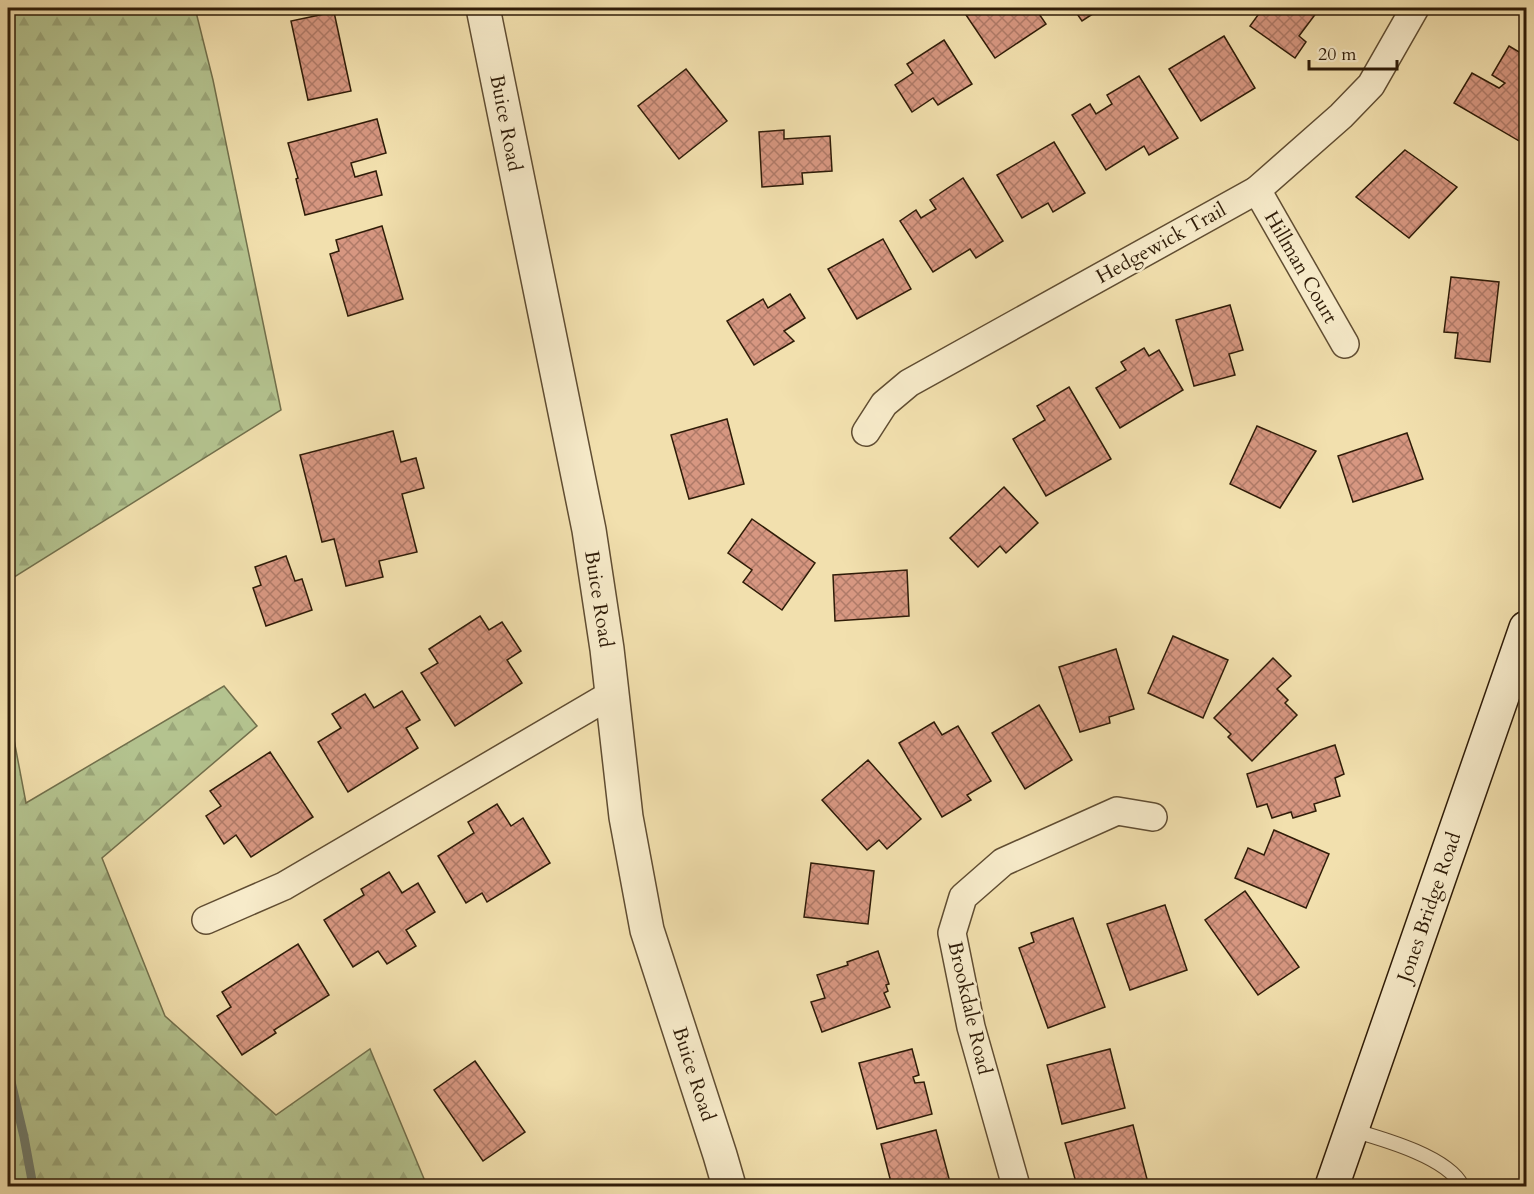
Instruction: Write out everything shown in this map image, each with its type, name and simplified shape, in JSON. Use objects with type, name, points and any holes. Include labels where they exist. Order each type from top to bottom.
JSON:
[{"type":"street","name":"Buice Road","points":[[483,8],[589,530],[607,649],[626,817],[647,930],[729,1186]]},
{"type":"street","name":"Hedgewick Trail","points":[[866,432],[884,404],[909,383],[1257,190],[1341,116],[1371,85],[1415,8]]},
{"type":"street","name":"Hillman Court","points":[[1257,190],[1345,344]]},
{"type":"street","name":"Jones Bridge Road","points":[[1332,1186],[1527,628]]},
{"type":"street","points":[[206,920],[284,886],[612,694]]},
{"type":"street","name":"Brookdale Road","points":[[1016,1186],[971,1027],[952,933],[963,897],[1003,862],[1117,811],[1152,817]]},
{"type":"lane","points":[[1352,1130],[1434,1160],[1458,1179],[1462,1186]]},
{"type":"green space","points":[[8,8],[195,8],[213,80],[281,410],[8,581]]},
{"type":"green space","points":[[224,686],[257,726],[102,858],[165,1016],[276,1115],[370,1049],[427,1186],[8,1186],[8,708],[26,803]]},
{"type":"building","points":[[970,8],[1035,8],[1046,24],[995,58],[964,12]]},
{"type":"building","points":[[1073,8],[1102,8],[1082,21]]},
{"type":"building","points":[[1263,8],[1320,8],[1299,36],[1306,42],[1295,58],[1250,26]]},
{"type":"building","points":[[334,12],[351,91],[308,100],[291,21]]},
{"type":"building","points":[[1224,36],[1255,88],[1201,121],[1169,69]]},
{"type":"building","points":[[944,40],[972,84],[938,105],[933,98],[912,112],[895,85],[913,73],[907,64]]},
{"type":"building","points":[[1509,46],[1526,56],[1526,145],[1454,103],[1472,73],[1499,88],[1505,83],[1492,75]]},
{"type":"building","points":[[686,69],[727,121],[679,159],[638,106]]},
{"type":"building","points":[[1139,76],[1178,138],[1149,155],[1144,146],[1106,170],[1072,115],[1090,104],[1096,114],[1112,104],[1107,95]]},
{"type":"building","points":[[377,119],[386,153],[351,163],[355,177],[376,171],[382,195],[305,215],[288,143]]},
{"type":"building","points":[[784,130],[784,139],[830,136],[832,171],[802,173],[803,184],[762,187],[759,132]]},
{"type":"building","points":[[1054,142],[1085,193],[1053,212],[1048,203],[1022,218],[997,175]]},
{"type":"building","points":[[1405,150],[1457,187],[1409,238],[1356,197]]},
{"type":"building","points":[[963,178],[1003,241],[976,258],[970,249],[933,272],[900,221],[916,210],[921,218],[936,209],[930,200]]},
{"type":"building","points":[[382,226],[403,299],[348,316],[330,254],[339,251],[336,240]]},
{"type":"building","points":[[883,239],[911,289],[857,319],[828,269]]},
{"type":"building","points":[[1451,277],[1499,282],[1490,362],[1455,358],[1458,333],[1444,332]]},
{"type":"building","points":[[790,294],[805,318],[784,331],[794,341],[754,365],[727,321],[763,299],[768,308]]},
{"type":"building","points":[[1230,305],[1243,350],[1229,354],[1235,375],[1194,386],[1176,320]]},
{"type":"building","points":[[1144,348],[1149,356],[1159,350],[1183,390],[1120,428],[1096,388],[1126,370],[1121,362]]},
{"type":"building","points":[[1069,387],[1111,459],[1046,496],[1013,439],[1045,420],[1037,406]]},
{"type":"building","points":[[727,419],[744,484],[689,499],[671,435]]},
{"type":"building","points":[[1257,426],[1316,451],[1280,508],[1230,484]]},
{"type":"building","points":[[393,431],[401,462],[416,458],[424,488],[402,494],[417,552],[379,561],[383,577],[346,586],[334,539],[322,542],[300,455]]},
{"type":"building","points":[[1407,433],[1423,479],[1353,502],[1338,456]]},
{"type":"building","points":[[1004,487],[1038,523],[1006,553],[1000,546],[978,567],[950,538]]},
{"type":"building","points":[[752,519],[815,563],[782,610],[743,582],[752,570],[728,553]]},
{"type":"building","points":[[286,556],[295,581],[302,579],[312,610],[266,626],[253,588],[261,585],[255,567]]},
{"type":"building","points":[[907,570],[909,616],[835,621],[833,575]]},
{"type":"building","points":[[480,616],[489,630],[502,622],[521,651],[507,660],[522,683],[455,726],[421,673],[438,663],[429,649]]},
{"type":"building","points":[[1173,636],[1228,660],[1203,718],[1148,693]]},
{"type":"building","points":[[1116,649],[1134,709],[1109,717],[1110,723],[1080,732],[1059,667]]},
{"type":"building","points":[[1273,658],[1291,676],[1277,689],[1288,700],[1285,703],[1297,715],[1252,761],[1228,737],[1231,734],[1214,718]]},
{"type":"building","points":[[402,691],[420,720],[406,728],[418,748],[348,792],[318,742],[341,728],[332,714],[365,694],[374,708]]},
{"type":"building","points":[[1039,705],[1072,760],[1025,789],[992,733]]},
{"type":"building","points":[[934,722],[942,735],[958,726],[991,781],[967,795],[971,800],[942,817],[899,743]]},
{"type":"building","points":[[1335,745],[1344,774],[1335,778],[1340,796],[1314,804],[1316,811],[1293,818],[1291,812],[1272,818],[1267,804],[1257,807],[1247,774]]},
{"type":"building","points":[[270,752],[313,817],[251,857],[236,835],[224,844],[206,816],[221,806],[210,791]]},
{"type":"building","points":[[868,760],[921,819],[887,849],[879,840],[867,850],[822,800]]},
{"type":"building","points":[[497,804],[511,826],[523,818],[550,863],[487,902],[482,893],[466,903],[438,856],[474,833],[468,822]]},
{"type":"building","points":[[1274,830],[1329,854],[1306,908],[1235,878],[1248,848],[1264,855]]},
{"type":"building","points":[[811,863],[874,871],[868,924],[804,917]]},
{"type":"building","points":[[389,872],[402,893],[418,883],[435,912],[406,930],[416,946],[387,964],[378,951],[353,967],[324,920],[364,895],[361,889]]},
{"type":"building","points":[[1245,891],[1299,967],[1258,995],[1205,920]]},
{"type":"building","points":[[1165,905],[1187,970],[1130,990],[1107,924]]},
{"type":"building","points":[[1073,918],[1105,1007],[1048,1028],[1019,948],[1034,942],[1031,933]]},
{"type":"building","points":[[298,944],[329,995],[274,1030],[276,1033],[242,1055],[217,1016],[231,1007],[222,992]]},
{"type":"building","points":[[878,951],[889,984],[886,985],[888,991],[884,993],[890,1007],[822,1032],[811,1002],[825,998],[817,975],[848,965],[847,962]]},
{"type":"building","points":[[912,1049],[919,1075],[913,1077],[915,1083],[924,1082],[932,1114],[877,1129],[859,1063]]},
{"type":"building","points":[[1110,1049],[1125,1108],[1062,1124],[1047,1065]]},
{"type":"building","points":[[475,1061],[525,1132],[483,1161],[434,1090]]},
{"type":"building","points":[[1133,1125],[1148,1183],[1134,1186],[1077,1186],[1065,1143]]},
{"type":"building","points":[[936,1130],[951,1186],[892,1186],[881,1144]]},
{"type":"waterway","points":[[8,1069],[33,1186]]}]
